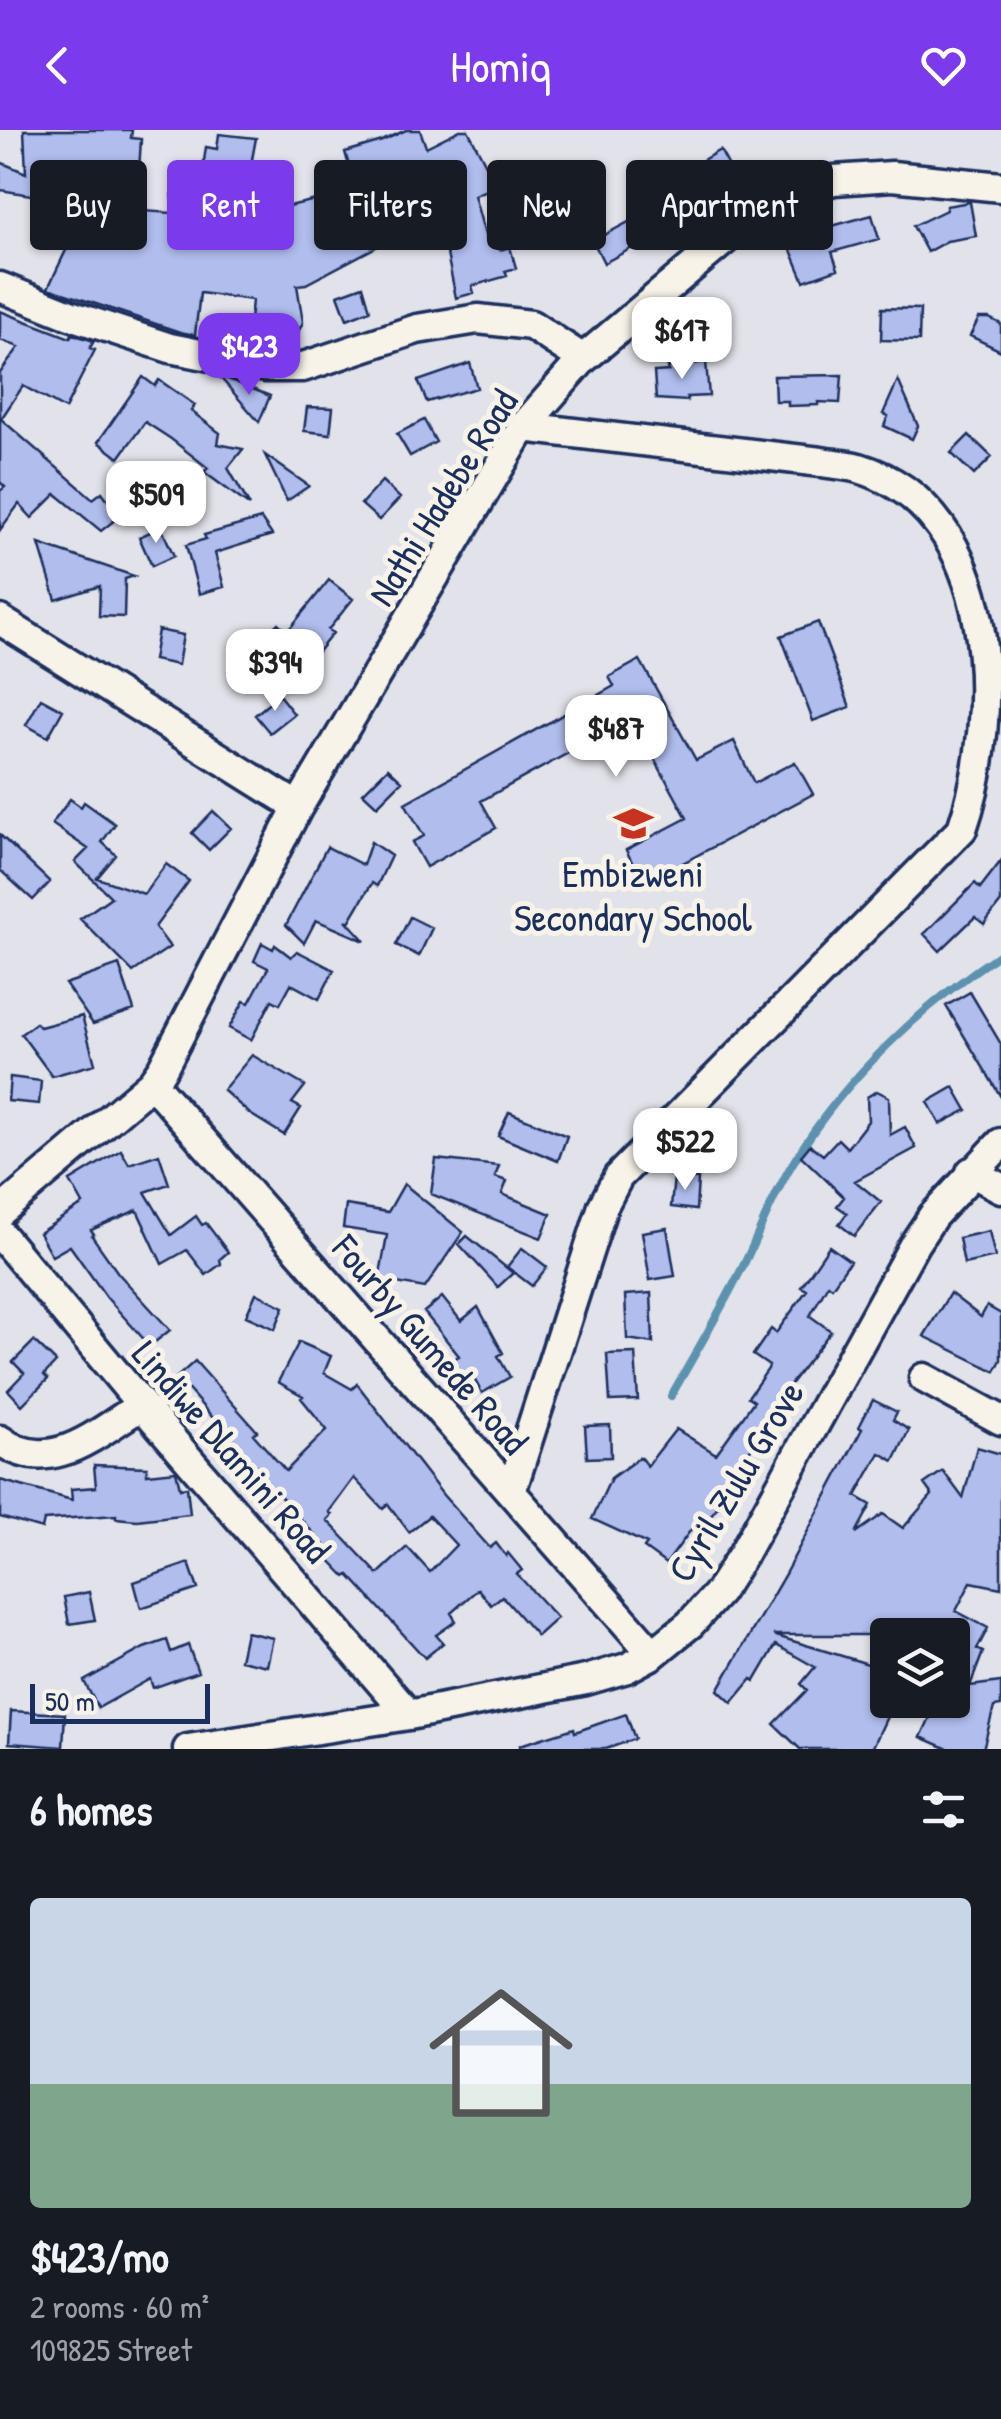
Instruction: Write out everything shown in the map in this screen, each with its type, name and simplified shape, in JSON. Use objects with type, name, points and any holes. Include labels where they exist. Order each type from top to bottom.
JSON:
[{"type":"street","name":"Nathi Hadebe Road","points":[[0,1212],[152,1083],[162,1069],[298,807],[524,427],[582,359],[761,209],[797,190],[834,180],[892,176],[1001,187]]},
{"type":"street","points":[[0,287],[170,348],[266,367],[303,366],[417,329],[478,319],[531,325],[582,359]]},
{"type":"street","points":[[511,1492],[602,1206],[618,1177],[962,829],[978,802],[991,760],[996,718],[996,668],[984,601],[968,563],[948,533],[919,502],[886,480],[860,468],[822,462],[524,427]]},
{"type":"street","points":[[0,620],[298,807]]},
{"type":"street","name":"Fourby Gumede Road","points":[[152,1083],[653,1654]]},
{"type":"street","name":"Cyril Zulu Grove","points":[[188,1749],[409,1715],[586,1680],[627,1668],[653,1654],[690,1624],[719,1592],[915,1244],[933,1216],[1001,1143]]},
{"type":"street","points":[[971,1172],[1001,1188]]},
{"type":"street","name":"Lindiwe Dlamini Road","points":[[0,1234],[409,1715]]},
{"type":"street","points":[[924,1378],[1001,1420]]},
{"type":"street","points":[[0,1440],[40,1458],[70,1450],[142,1405]]},
{"type":"building","points":[[24,130],[132,130],[131,138],[141,139],[140,160],[30,160],[30,195],[0,190],[0,162],[26,173]]},
{"type":"building","points":[[406,130],[420,130],[426,147],[460,130],[468,130],[487,167],[487,190],[474,195],[487,250],[511,250],[516,268],[505,271],[507,276],[472,286],[474,293],[456,298],[445,250],[467,250],[467,160],[347,160],[345,152]]},
{"type":"building","points":[[219,134],[256,138],[252,160],[204,160],[206,147],[217,149]]},
{"type":"building","points":[[720,150],[725,160],[703,160]]},
{"type":"building","points":[[314,200],[314,250],[370,250],[297,285],[303,322],[296,337],[260,344],[260,332],[249,331],[252,300],[200,293],[195,335],[48,288],[66,250],[147,250],[147,211],[167,213],[167,250],[294,250],[294,205]]},
{"type":"building","points":[[970,202],[976,236],[947,241],[927,252],[913,226],[946,210],[946,206]]},
{"type":"building","points":[[872,215],[879,239],[832,252],[838,269],[804,281],[791,250],[833,250],[833,226]]},
{"type":"building","points":[[626,223],[628,250],[604,263],[598,250],[606,250],[606,234]]},
{"type":"building","points":[[363,286],[370,310],[347,319],[338,295]]},
{"type":"building","points":[[882,308],[920,309],[919,341],[881,340]]},
{"type":"building","points":[[0,311],[70,338],[72,334],[94,341],[90,348],[95,350],[65,409],[23,386],[1,419],[93,499],[102,492],[120,516],[101,531],[56,494],[32,518],[19,504],[0,530],[0,491],[5,487],[0,482],[0,373],[19,347],[0,340]]},
{"type":"building","points":[[979,318],[1001,324],[1001,351],[970,336]]},
{"type":"building","points":[[706,362],[709,396],[687,397],[687,401],[656,399],[654,372]]},
{"type":"building","points":[[470,363],[477,388],[427,402],[418,381]]},
{"type":"building","points":[[218,375],[270,396],[259,422]]},
{"type":"building","points":[[842,375],[840,403],[788,406],[788,401],[775,401],[774,376]]},
{"type":"building","points":[[143,377],[155,386],[159,380],[195,405],[191,411],[220,433],[218,444],[243,449],[228,468],[250,506],[204,472],[208,468],[145,422],[119,458],[98,442]]},
{"type":"building","points":[[898,380],[918,426],[912,439],[884,426],[888,416],[883,414]]},
{"type":"building","points":[[307,407],[333,408],[330,434],[304,431]]},
{"type":"building","points":[[424,420],[436,442],[410,456],[397,434]]},
{"type":"building","points":[[969,435],[992,457],[974,475],[951,453]]},
{"type":"building","points":[[265,455],[309,486],[287,501]]},
{"type":"building","points":[[382,481],[400,498],[379,520],[361,504]]},
{"type":"building","points":[[261,519],[272,535],[215,553],[224,587],[199,594],[186,545],[206,539],[204,535]]},
{"type":"building","points":[[161,527],[174,556],[152,566],[139,537]]},
{"type":"building","points":[[39,544],[134,576],[125,579],[124,617],[99,616],[100,586],[56,600]]},
{"type":"building","points":[[329,580],[353,599],[328,630],[333,633],[299,675],[262,639],[278,623],[287,632]]},
{"type":"building","points":[[818,622],[850,707],[813,721],[781,636]]},
{"type":"building","points":[[158,630],[183,635],[178,665],[153,660]]},
{"type":"building","points":[[640,660],[696,760],[734,741],[754,783],[795,762],[813,794],[643,884],[626,850],[687,818],[632,718],[481,801],[496,828],[426,867],[412,842],[424,836],[405,803],[614,686],[609,677]]},
{"type":"building","points":[[279,695],[294,714],[270,733],[255,715]]},
{"type":"building","points":[[41,698],[63,710],[48,737],[26,725]]},
{"type":"building","points":[[388,768],[402,781],[377,806],[363,793]]},
{"type":"building","points":[[70,799],[81,807],[84,802],[115,824],[102,842],[116,855],[97,878],[144,894],[166,864],[189,881],[155,927],[170,947],[133,972],[80,919],[111,897],[75,862],[88,849],[52,824]]},
{"type":"building","points":[[213,811],[231,828],[209,850],[192,833]]},
{"type":"building","points":[[0,835],[50,882],[33,900],[0,870]]},
{"type":"building","points":[[371,842],[391,856],[377,886],[372,883],[349,922],[346,920],[365,941],[316,920],[304,943],[286,925],[327,847],[363,865]]},
{"type":"building","points":[[1001,861],[1001,902],[984,924],[975,917],[940,951],[924,934],[975,883],[980,888]]},
{"type":"building","points":[[410,917],[432,928],[419,956],[396,945]]},
{"type":"building","points":[[262,943],[273,949],[275,945],[291,957],[297,951],[334,970],[319,999],[291,984],[280,1004],[272,1000],[251,1040],[229,1028],[244,1001],[249,1003],[268,968],[254,961]]},
{"type":"building","points":[[119,965],[134,1010],[93,1024],[65,984]]},
{"type":"building","points":[[970,992],[1001,1044],[1001,1097],[946,1006]]},
{"type":"building","points":[[82,1016],[95,1064],[52,1076],[21,1034],[36,1023],[40,1027]]},
{"type":"building","points":[[252,1055],[305,1086],[292,1103],[301,1108],[284,1135],[250,1114],[223,1090]]},
{"type":"building","points":[[10,1077],[41,1081],[39,1104],[8,1101]]},
{"type":"building","points":[[954,1087],[967,1110],[940,1124],[928,1102]]},
{"type":"building","points":[[877,1091],[889,1097],[890,1135],[905,1127],[916,1148],[855,1181],[881,1202],[854,1236],[839,1224],[847,1213],[837,1206],[844,1197],[801,1156],[810,1145],[823,1155],[838,1139],[847,1148],[868,1121],[867,1097]]},
{"type":"building","points":[[509,1112],[567,1136],[558,1161],[498,1136]]},
{"type":"building","points":[[121,1150],[129,1164],[159,1154],[169,1184],[145,1192],[171,1235],[196,1216],[228,1252],[220,1259],[221,1264],[206,1275],[187,1250],[162,1264],[137,1210],[91,1230],[118,1273],[170,1330],[150,1346],[107,1298],[70,1246],[52,1256],[39,1233],[83,1204],[70,1181]]},
{"type":"building","points":[[436,1159],[499,1166],[495,1177],[507,1181],[502,1194],[551,1214],[541,1238],[431,1194]]},
{"type":"building","points":[[674,1177],[698,1179],[696,1210],[671,1207]]},
{"type":"building","points":[[404,1184],[463,1232],[425,1288],[379,1280],[387,1235],[343,1228],[346,1205],[388,1212]]},
{"type":"building","points":[[667,1228],[675,1276],[650,1280],[642,1232]]},
{"type":"building","points":[[989,1231],[995,1257],[964,1264],[959,1238]]},
{"type":"building","points":[[467,1236],[513,1273],[498,1287],[459,1244]]},
{"type":"building","points":[[829,1246],[850,1261],[832,1287],[828,1284],[810,1316],[831,1331],[750,1437],[756,1442],[720,1491],[726,1496],[707,1520],[701,1516],[666,1564],[644,1548],[647,1544],[592,1519],[611,1478],[640,1457],[647,1466],[676,1429],[716,1454],[754,1401],[748,1397],[768,1369],[753,1355],[771,1329],[776,1333],[807,1290],[801,1287]]},
{"type":"building","points":[[522,1248],[547,1267],[532,1286],[507,1267]]},
{"type":"building","points":[[256,1293],[284,1307],[275,1329],[246,1316]]},
{"type":"building","points":[[651,1293],[653,1343],[627,1339],[625,1295]]},
{"type":"building","points":[[950,1293],[981,1317],[987,1306],[1001,1314],[1001,1360],[995,1371],[924,1336]]},
{"type":"building","points":[[442,1297],[461,1321],[478,1307],[503,1353],[498,1356],[510,1377],[482,1393],[473,1377],[458,1386],[445,1364],[459,1356],[424,1312]]},
{"type":"building","points":[[34,1341],[56,1362],[44,1375],[48,1379],[22,1405],[8,1390],[24,1373],[13,1362]]},
{"type":"building","points":[[299,1342],[331,1356],[324,1373],[352,1389],[357,1384],[443,1495],[490,1548],[496,1543],[506,1556],[508,1553],[522,1570],[517,1574],[557,1618],[537,1636],[502,1596],[491,1605],[478,1589],[451,1613],[456,1621],[436,1635],[443,1643],[425,1658],[349,1575],[346,1577],[325,1555],[329,1551],[277,1492],[274,1495],[254,1473],[258,1469],[177,1377],[195,1361],[257,1431],[253,1434],[286,1471],[327,1430],[303,1396],[278,1382]],"holes":[[[354,1478],[383,1509],[388,1504],[409,1532],[429,1516],[456,1545],[430,1572],[407,1547],[378,1574],[327,1520]]]},
{"type":"building","points":[[635,1353],[638,1400],[610,1401],[607,1354]]},
{"type":"building","points":[[873,1400],[897,1412],[893,1420],[909,1430],[894,1461],[880,1453],[856,1496],[871,1505],[856,1533],[883,1514],[903,1528],[932,1495],[924,1484],[943,1471],[963,1498],[977,1447],[1001,1454],[1001,1588],[971,1582],[956,1611],[969,1618],[870,1618],[870,1635],[773,1635],[870,1665],[870,1718],[886,1718],[872,1749],[800,1749],[774,1724],[807,1690],[801,1684],[815,1667],[776,1645],[755,1681],[752,1679],[732,1703],[718,1690],[785,1574],[862,1429],[859,1427]]},
{"type":"building","points":[[610,1425],[611,1457],[587,1458],[585,1426]]},
{"type":"building","points":[[94,1465],[147,1467],[147,1474],[176,1471],[180,1488],[187,1487],[190,1514],[137,1520],[116,1515],[44,1520],[42,1529],[0,1517],[0,1480],[72,1500],[71,1489],[96,1487]]},
{"type":"building","points":[[189,1563],[198,1589],[141,1608],[134,1582]]},
{"type":"building","points":[[89,1592],[95,1620],[69,1624],[64,1597]]},
{"type":"building","points":[[970,1618],[988,1628],[977,1649],[983,1652],[970,1686]]},
{"type":"building","points":[[246,1632],[273,1638],[267,1666],[240,1660]]},
{"type":"building","points":[[167,1640],[171,1652],[188,1645],[198,1672],[153,1688],[150,1679],[98,1708],[84,1681],[144,1648]]},
{"type":"building","points":[[1001,1682],[1001,1706],[994,1707],[983,1749],[948,1749],[921,1737],[930,1718],[970,1718],[970,1686]]},
{"type":"building","points":[[11,1711],[65,1714],[63,1747],[9,1743]]},
{"type":"building","points":[[626,1714],[635,1739],[606,1749],[520,1749],[520,1745]]},
{"type":"waterway","points":[[671,1396],[734,1284],[781,1184],[816,1128],[888,1045],[943,996],[1001,953]]},
{"type":"place","name":"Embizweni Secondary School","points":[[633,824]]}]
